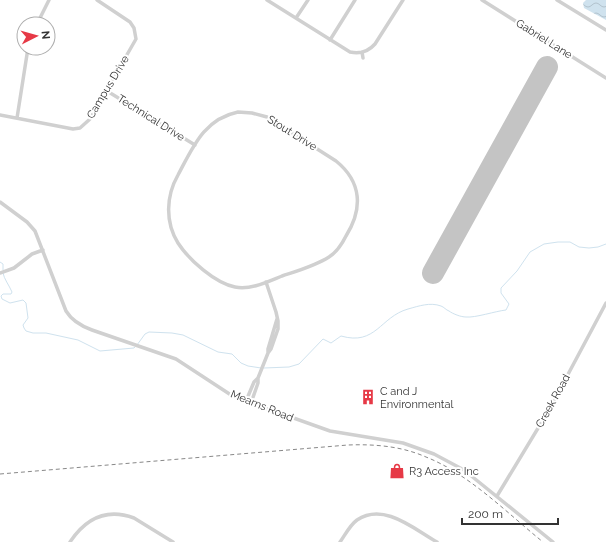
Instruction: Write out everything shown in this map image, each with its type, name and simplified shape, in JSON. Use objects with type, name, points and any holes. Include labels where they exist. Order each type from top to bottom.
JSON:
[{"type":"street","points":[[41,16],[49,0]]},
{"type":"street","name":"Campus Drive","points":[[0,115],[73,129],[80,128],[90,120],[136,39],[134,28],[130,22],[97,0]]},
{"type":"street","points":[[267,0],[350,52],[362,52],[375,44],[403,0]]},
{"type":"street","points":[[296,18],[308,0]]},
{"type":"street","points":[[330,40],[355,0]]},
{"type":"street","name":"Gabriel Lane","points":[[482,0],[606,78]]},
{"type":"street","points":[[557,0],[606,30]]},
{"type":"street","points":[[362,52],[363,58]]},
{"type":"street","points":[[17,118],[27,56]]},
{"type":"street","name":"Technical Drive","points":[[107,91],[195,145]]},
{"type":"street","name":"Stout Drive","points":[[238,112],[252,112],[268,118],[343,166],[351,178],[358,198],[356,213],[350,230],[333,254],[324,260],[266,282],[244,287],[236,287],[211,276],[187,254],[176,240],[169,220],[168,211],[170,193],[174,181],[195,145],[206,129],[221,117],[238,112]]},
{"type":"street","name":"Mearns Road","points":[[0,202],[22,217],[31,226],[38,237],[61,301],[70,316],[86,328],[176,359],[246,402],[330,431],[403,443],[426,451],[454,464],[497,496],[553,542]]},
{"type":"street","points":[[0,273],[12,270],[32,254],[43,250]]},
{"type":"street","points":[[251,403],[258,383],[260,371],[276,337],[278,325],[272,298],[266,282]]},
{"type":"street","name":"Creek Road","points":[[497,496],[549,410],[606,303]]},
{"type":"street","points":[[246,402],[254,382],[258,378]]},
{"type":"street","points":[[70,542],[86,523],[97,517],[110,514],[134,518],[173,542]]},
{"type":"street","points":[[340,542],[357,520],[365,516],[377,514],[388,515],[396,518],[437,542]]},
{"type":"water","points":[[586,0],[606,0],[606,20],[584,8],[583,3]]},
{"type":"waterway","points":[[264,368],[289,367],[299,364],[323,339],[331,343],[341,336],[353,338],[362,337],[370,334],[399,313],[420,306],[429,304],[442,306],[455,314],[466,317],[506,310],[509,304],[501,293],[501,288],[517,271],[530,252],[544,244],[558,242],[570,242],[579,247],[589,248],[606,244]]},
{"type":"waterway","points":[[0,262],[3,264],[3,270]]},
{"type":"waterway","points":[[3,273],[4,278],[12,292],[11,294],[3,294],[1,296],[2,299],[10,303],[23,300],[26,303],[28,318],[23,325],[26,331],[33,333],[46,333],[78,340],[100,351],[135,347]]},
{"type":"waterway","points":[[137,345],[145,334],[149,332],[183,335],[218,352],[232,354],[241,363],[248,366],[261,368]]},
{"type":"runway","points":[[433,273],[547,67]]},
{"type":"railway","points":[[0,474],[348,445],[387,446],[417,453],[442,464],[457,473],[487,495],[543,542]]},
{"type":"place","name":"C and J Environmental","points":[[368,397]]},
{"type":"place","name":"R3 Access Inc","points":[[397,471]]}]
